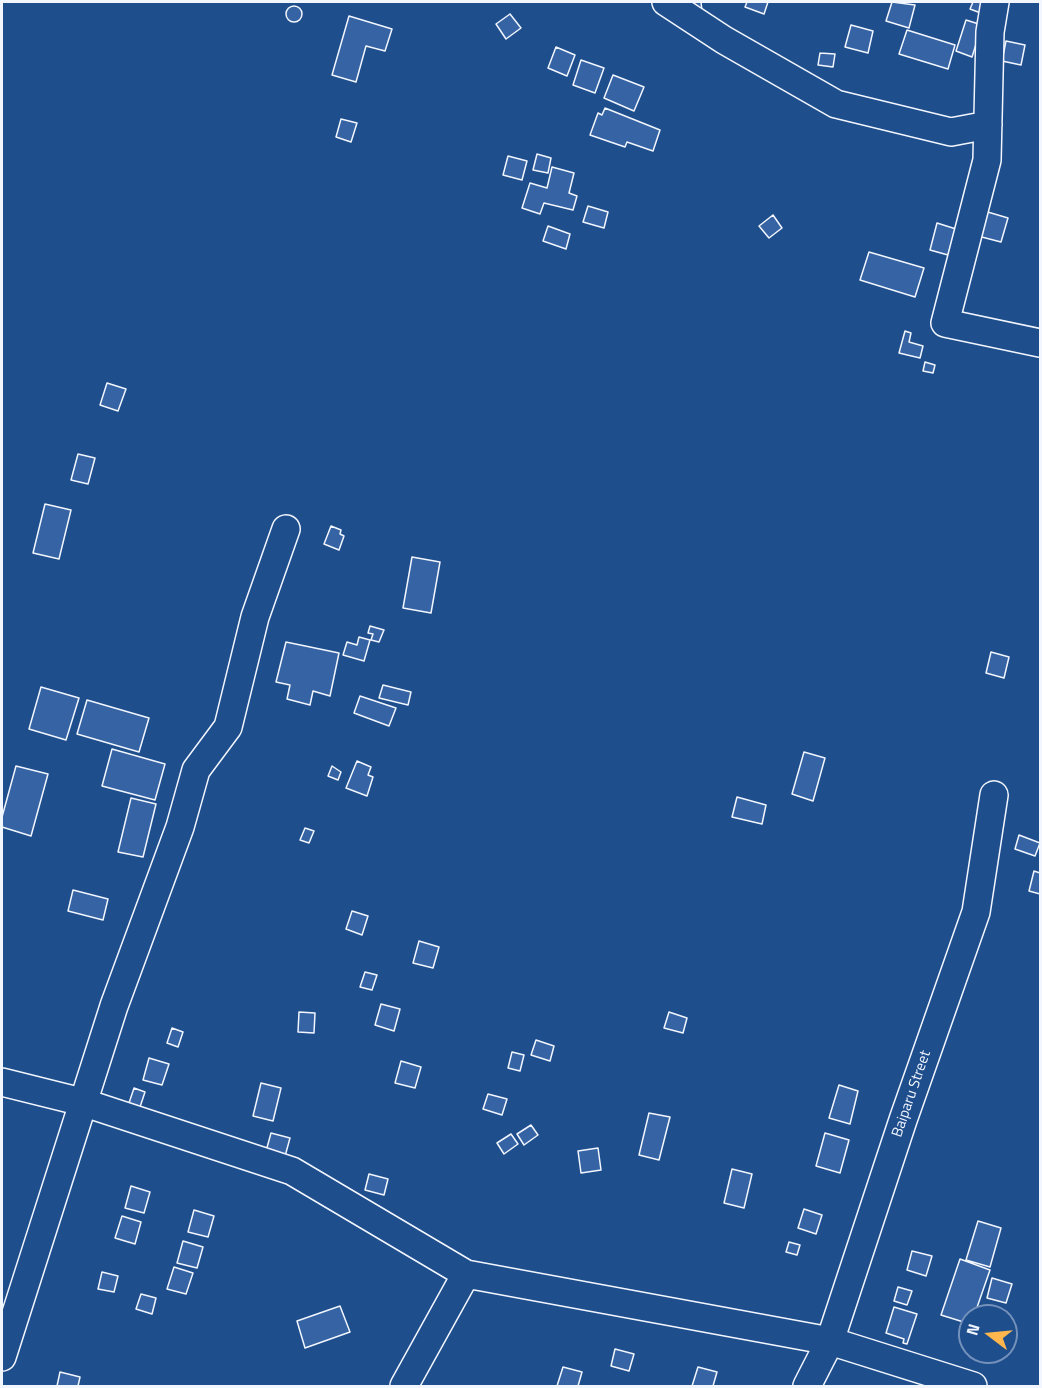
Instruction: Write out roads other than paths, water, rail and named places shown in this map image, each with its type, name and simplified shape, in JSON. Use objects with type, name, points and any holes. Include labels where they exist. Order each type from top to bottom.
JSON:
[{"type":"street","points":[[666,2],[724,40],[836,104],[951,132],[988,125]]},
{"type":"street","points":[[995,2],[990,32],[987,160],[945,323],[1041,343]]},
{"type":"street","points":[[2,1357],[82,1102],[114,1006],[180,827],[196,770],[228,727],[255,617],[286,529]]},
{"type":"street","name":"Baiparu Street","points":[[807,1386],[830,1341],[903,1120],[976,912],[994,795]]},
{"type":"street","points":[[2,1082],[82,1102],[292,1171],[466,1274],[830,1341],[973,1386]]},
{"type":"street","points":[[404,1386],[466,1274]]}]
